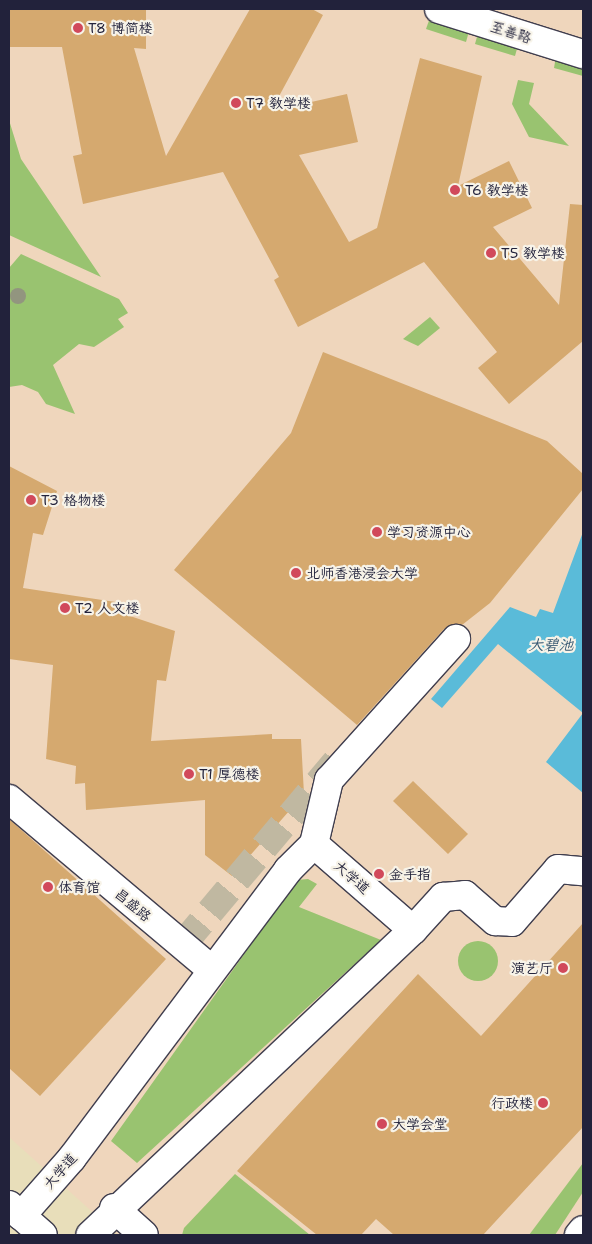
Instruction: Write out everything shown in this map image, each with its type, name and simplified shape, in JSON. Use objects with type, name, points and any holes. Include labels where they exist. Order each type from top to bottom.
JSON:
[{"type":"street","name":"至善路","points":[[439,9],[583,54]]},
{"type":"street","points":[[314,844],[329,780],[456,638]]},
{"type":"street","name":"昌盛路","points":[[9,799],[212,970]]},
{"type":"street","name":"大学道","points":[[15,1210],[72,1158],[288,870],[314,844],[413,930]]},
{"type":"street","points":[[90,1235],[114,1208],[413,930],[443,897],[465,895],[495,921],[512,922],[558,869],[583,872]]},
{"type":"street","points":[[114,1208],[144,1235]]},
{"type":"street","points":[[15,1210],[43,1235]]},
{"type":"street","points":[[580,1235],[583,1230]]},
{"type":"shaded area","name":"北师香港浸会大学","points":[[9,9],[583,9],[583,1235],[118,1235],[9,1137]]},
{"type":"green space","points":[[432,12],[471,24],[466,42],[426,29]]},
{"type":"green space","points":[[480,26],[520,38],[515,56],[475,44]]},
{"type":"green space","points":[[557,50],[583,58],[583,76],[554,68]]},
{"type":"green space","points":[[518,80],[534,83],[529,104],[569,146],[529,137],[512,104]]},
{"type":"green space","points":[[9,120],[21,159],[101,277],[9,235]]},
{"type":"green space","points":[[21,254],[119,299],[128,313],[118,319],[124,327],[94,347],[79,344],[53,365],[75,414],[46,404],[38,392],[22,385],[9,387],[9,268]]},
{"type":"green space","points":[[430,317],[440,328],[418,346],[403,339]]},
{"type":"green space","points":[[308,879],[317,884],[299,907],[381,940],[137,1163],[111,1141],[297,880]]},
{"type":"green space","points":[[478,941],[489,944],[495,950],[498,961],[495,972],[489,978],[478,981],[467,978],[461,972],[458,961],[461,950],[467,944]]},
{"type":"green space","points":[[583,1163],[583,1192],[555,1235],[529,1235]]},
{"type":"green space","points":[[235,1174],[310,1235],[182,1235],[184,1228]]},
{"type":"water","name":"大碧池","points":[[583,532],[583,713],[498,644],[442,708],[431,699],[510,607],[536,617],[540,609],[553,613]]},
{"type":"water","points":[[583,713],[583,793],[546,762]]},
{"type":"building","points":[[9,9],[146,9],[146,49],[134,48],[166,156],[250,9],[312,9],[323,15],[271,111],[347,94],[358,142],[299,155],[349,242],[377,228],[420,58],[482,76],[458,186],[509,161],[532,208],[493,227],[559,305],[570,204],[583,205],[583,341],[509,404],[478,368],[497,352],[424,262],[298,327],[274,280],[279,277],[223,172],[83,204],[73,156],[82,154],[62,47],[9,47]]},
{"type":"building","name":"学习资源中心","points":[[323,352],[547,441],[583,474],[583,489],[490,603],[462,625],[444,629],[357,725],[174,570],[291,433]]},
{"type":"building","name":"T1 厚德楼","points":[[9,466],[57,491],[43,535],[33,533],[23,588],[122,603],[121,613],[175,631],[166,681],[157,680],[151,741],[272,734],[272,739],[301,739],[304,794],[232,876],[205,855],[205,800],[86,810],[85,783],[75,784],[76,766],[46,759],[53,665],[9,659]]},
{"type":"building","points":[[413,781],[468,834],[448,854],[393,801]]},
{"type":"building","name":"体育馆","points":[[9,819],[166,959],[40,1096],[9,1068]]},
{"type":"building","points":[[583,923],[583,1127],[483,1235],[394,1235],[376,1219],[361,1235],[317,1235],[237,1171],[418,974],[481,1036]]},
{"type":"tunnel","points":[[183,944],[338,759]]},
{"type":"place","name":"T8 博简楼","points":[[78,28]]},
{"type":"place","name":"T7 教学楼","points":[[236,103]]},
{"type":"place","name":"T6 教学楼","points":[[455,190]]},
{"type":"place","name":"T5 教学楼","points":[[491,253]]},
{"type":"place","name":"T3 格物楼","points":[[31,500]]},
{"type":"place","name":"学习资源中心","points":[[377,532]]},
{"type":"place","name":"北师香港浸会大学","points":[[296,573]]},
{"type":"place","name":"T2 人文楼","points":[[65,608]]},
{"type":"place","name":"T1 厚德楼","points":[[189,774]]},
{"type":"place","name":"金手指","points":[[379,874]]},
{"type":"place","name":"体育馆","points":[[48,887]]},
{"type":"place","name":"演艺厅","points":[[563,968]]},
{"type":"place","name":"行政楼","points":[[543,1103]]},
{"type":"place","name":"大学会堂","points":[[382,1124]]}]
